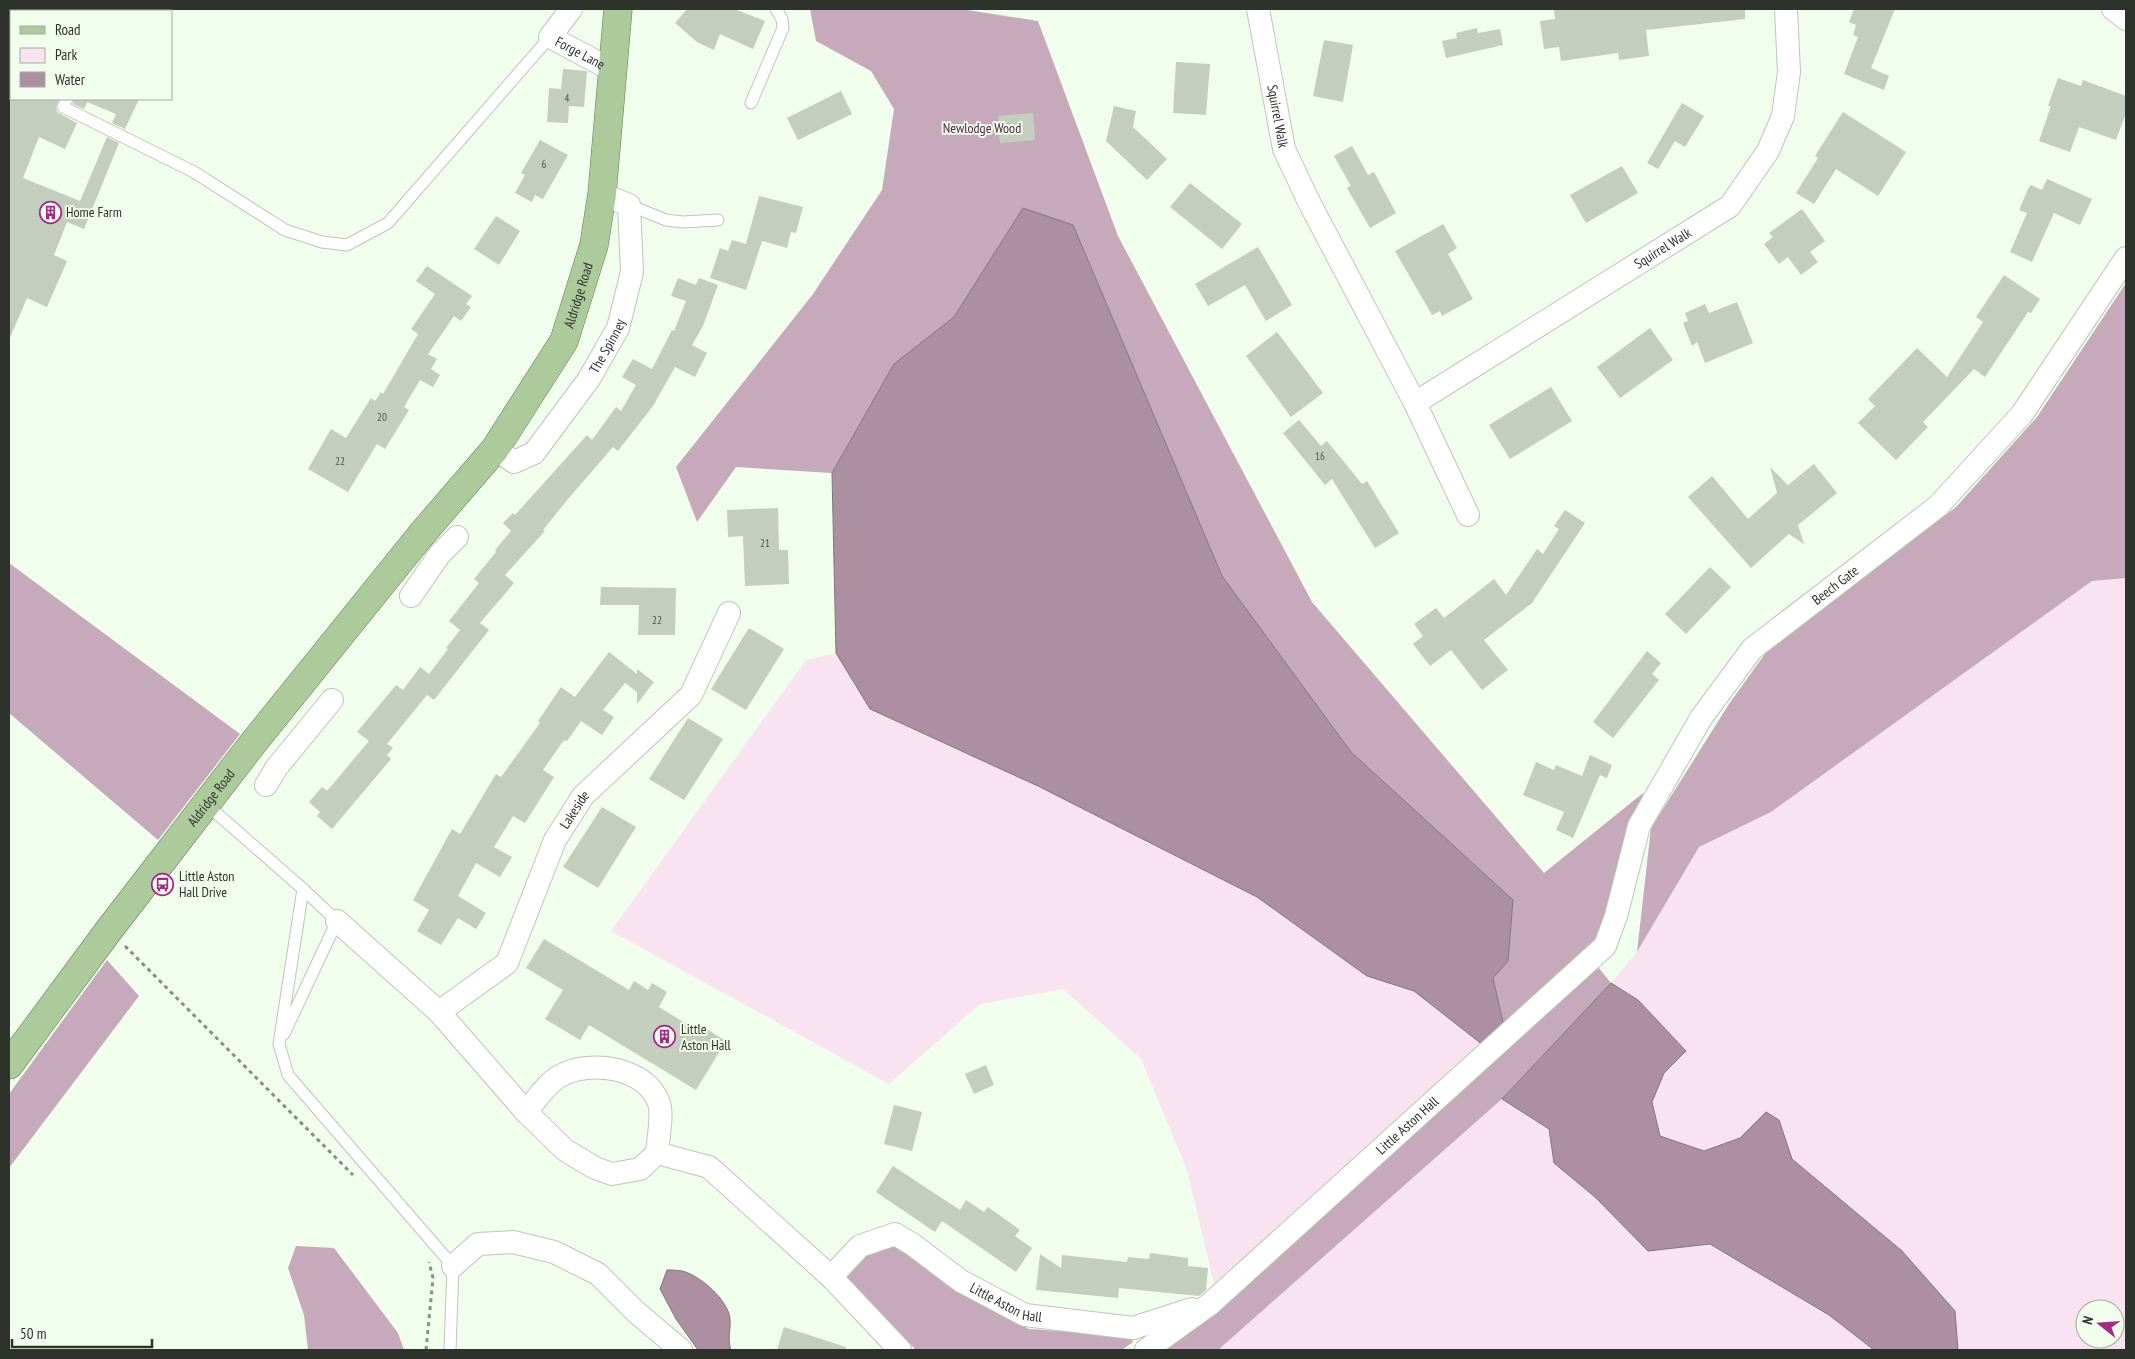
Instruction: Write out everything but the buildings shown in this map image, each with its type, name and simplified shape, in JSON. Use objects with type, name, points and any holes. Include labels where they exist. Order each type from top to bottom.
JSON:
[{"type":"main road","name":"Aldridge Road","points":[[9,1065],[109,930],[250,748],[421,535],[495,449],[564,341],[594,245],[602,194],[618,9]]},
{"type":"street","name":"Forge Lane","points":[[571,9],[550,37],[614,71]]},
{"type":"street","name":"Squirrel Walk","points":[[1258,9],[1284,149],[1309,202],[1415,403],[1468,516]]},
{"type":"street","name":"Squirrel Walk","points":[[1415,403],[1730,206],[1768,151],[1783,116],[1789,72],[1786,9]]},
{"type":"street","points":[[2113,9],[2126,19]]},
{"type":"street","points":[[602,194],[629,205]]},
{"type":"street","name":"The Spinney","points":[[495,449],[514,462],[534,453],[589,379],[618,328],[632,272],[629,205]]},
{"type":"street","name":"Beech Gate","points":[[1605,946],[1616,916],[1639,826],[1700,718],[1752,649],[1938,506],[2022,414],[2126,258]]},
{"type":"street","points":[[421,535],[440,554]]},
{"type":"street","points":[[411,596],[440,554],[457,537]]},
{"type":"street","name":"Lakeside","points":[[439,1012],[507,962],[555,840],[583,796],[691,695],[729,613]]},
{"type":"street","points":[[250,748],[272,776],[332,700]]},
{"type":"street","points":[[337,921],[439,1012],[526,1112],[565,1150],[594,1168],[612,1174],[640,1169],[658,1152],[659,1104],[645,1082],[613,1068],[575,1068],[558,1076],[526,1112]]},
{"type":"street","name":"Little Aston Hall","points":[[1146,1350],[1210,1304],[1605,946]]},
{"type":"street","points":[[658,1152],[709,1167],[831,1276],[900,1350]]},
{"type":"street","name":"Little Aston Hall","points":[[831,1276],[860,1246],[895,1234],[912,1244],[961,1281],[1025,1315],[1133,1328],[1210,1304]]},
{"type":"street","points":[[453,1266],[478,1244],[513,1242],[554,1252],[598,1274],[636,1312],[681,1350]]},
{"type":"lane","points":[[750,103],[782,28],[782,19],[776,9]]},
{"type":"lane","points":[[66,100],[63,108],[194,172],[284,230],[322,242],[347,245],[388,223],[550,37]]},
{"type":"lane","points":[[629,205],[666,220],[683,222],[718,220]]},
{"type":"lane","points":[[206,804],[337,921],[278,1044]]},
{"type":"lane","points":[[303,889],[278,1044],[288,1075],[453,1266],[450,1350]]},
{"type":"path","points":[[109,930],[354,1176]]},
{"type":"path","points":[[426,1350],[433,1278],[428,1254]]},
{"type":"green space","name":"Newlodge Wood","points":[[810,9],[961,9],[1038,21],[1118,236],[1312,602],[1544,873],[1643,793],[1599,940],[1505,1031],[1493,978],[1508,961],[1513,900],[1351,752],[1222,576],[1073,225],[1023,209],[954,317],[894,365],[832,473],[736,467],[697,522],[676,467],[813,294],[882,190],[894,109],[871,71],[816,41]]},
{"type":"green space","points":[[2126,283],[2126,578],[2092,581],[1771,812],[1699,847],[1637,952],[1651,828],[1729,704],[1767,651],[1956,507],[2037,417]]},
{"type":"green space","points":[[9,563],[240,734],[158,840],[9,713]]},
{"type":"green space","points":[[2126,578],[2126,1350],[1958,1350],[1955,1311],[1902,1251],[1792,1159],[1779,1120],[1766,1112],[1741,1138],[1704,1151],[1660,1136],[1652,1102],[1664,1073],[1638,1000],[1611,983],[1637,952],[1699,847],[1771,812],[2092,581]]},
{"type":"green space","points":[[836,653],[870,710],[1040,787],[1257,897],[1367,976],[1414,991],[1488,1049],[1216,1292],[1187,1170],[1141,1059],[1063,989],[980,1004],[889,1084],[611,931],[806,660]]},
{"type":"green space","points":[[107,960],[139,996],[9,1168],[9,1094]]},
{"type":"green space","points":[[1598,967],[1611,983],[1502,1099],[1218,1350],[1163,1350]]},
{"type":"green space","points":[[1502,1099],[1549,1129],[1554,1163],[1595,1197],[1648,1251],[1710,1244],[1829,1315],[1874,1350],[1218,1350]]},
{"type":"green space","points":[[900,1244],[967,1295],[1029,1329],[1130,1336],[1133,1342],[1122,1350],[916,1350],[842,1275],[874,1249]]},
{"type":"green space","points":[[296,1246],[334,1248],[398,1333],[404,1350],[308,1350],[304,1315],[288,1268]]},
{"type":"water","points":[[1023,208],[1073,225],[1222,576],[1351,752],[1513,900],[1508,961],[1493,978],[1505,1031],[1488,1049],[1414,991],[1367,976],[1257,897],[1040,787],[870,709],[836,653],[832,473],[894,364],[954,317]]},
{"type":"water","points":[[1611,983],[1638,1000],[1686,1051],[1664,1073],[1652,1102],[1660,1136],[1704,1151],[1740,1138],[1766,1112],[1779,1120],[1792,1159],[1902,1251],[1955,1311],[1958,1350],[1874,1350],[1829,1315],[1710,1244],[1648,1251],[1595,1197],[1554,1163],[1549,1129],[1502,1099]]},
{"type":"water","points":[[667,1270],[689,1273],[705,1283],[725,1304],[730,1319],[729,1342],[731,1350],[698,1350],[676,1319],[660,1289]]},
{"type":"place","name":"Home Farm","points":[[50,212]]},
{"type":"place","name":"Little Aston Hall Drive","points":[[163,884]]},
{"type":"place","name":"Little Aston Hall","points":[[665,1037]]}]
